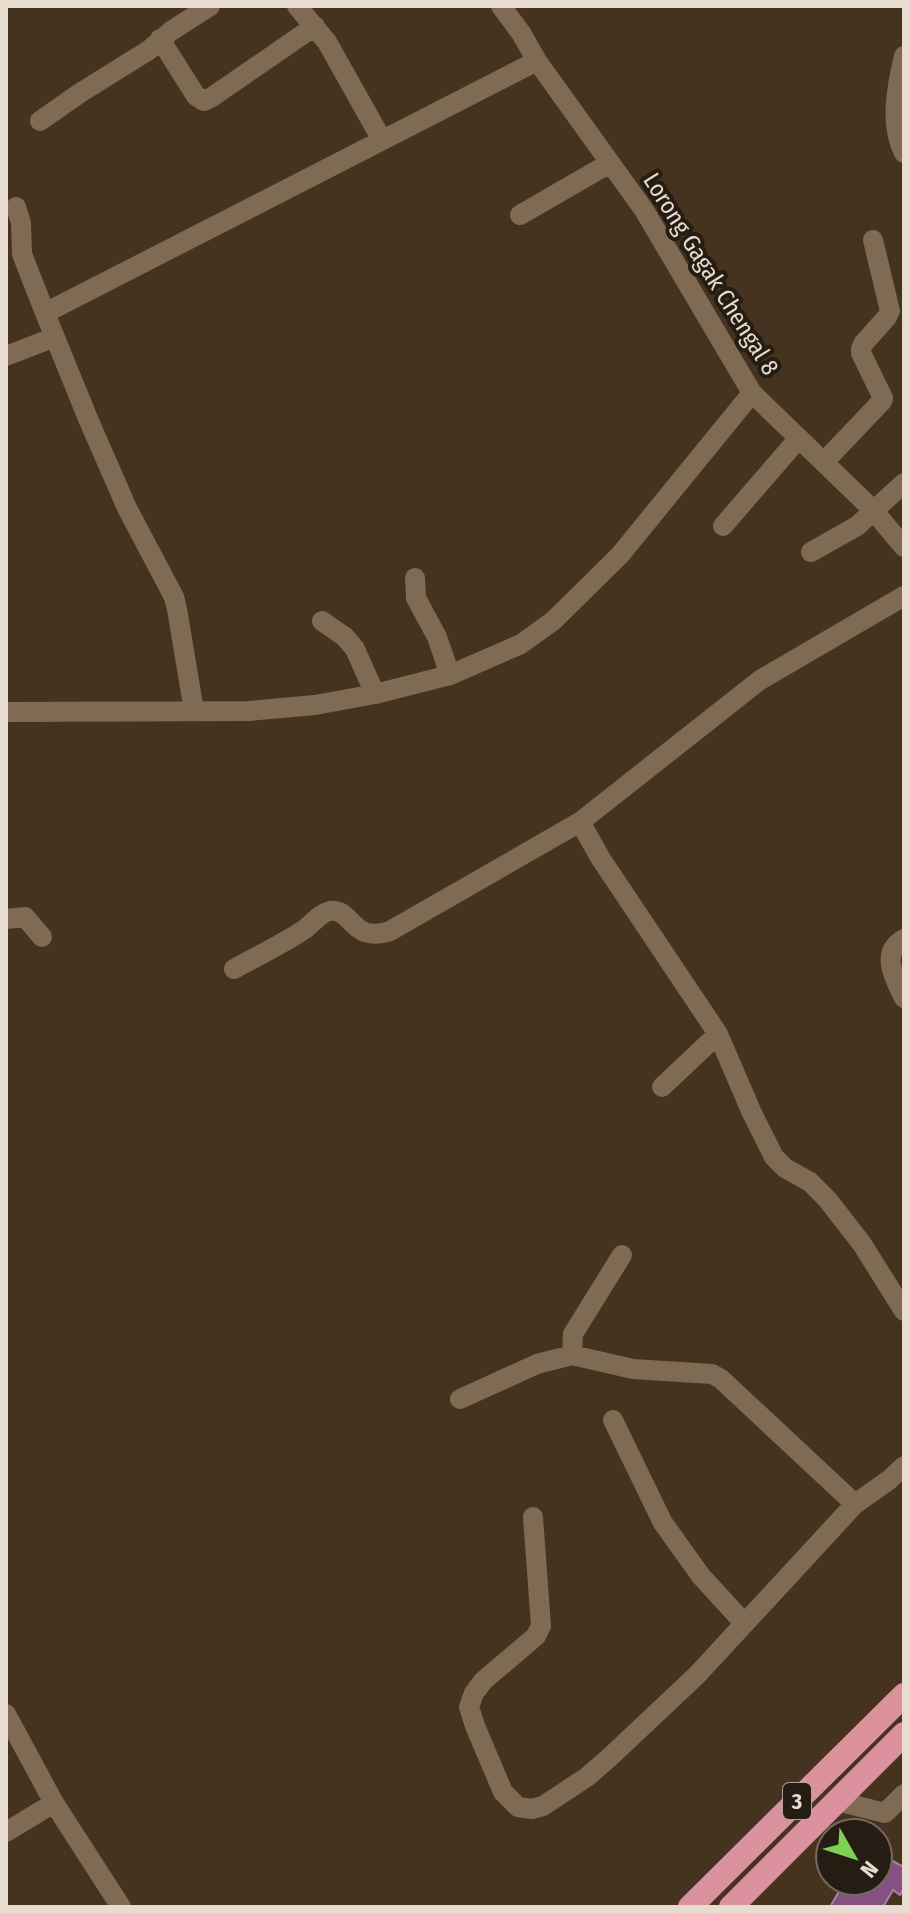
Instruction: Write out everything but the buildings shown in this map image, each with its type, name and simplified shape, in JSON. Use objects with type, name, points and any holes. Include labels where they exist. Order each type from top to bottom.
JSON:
[{"type":"highway","name":"3","points":[[690,1907],[904,1695]]},
{"type":"highway","name":"3","points":[[731,1907],[904,1734]]},
{"type":"street","points":[[40,121],[210,6]]},
{"type":"street","points":[[297,6],[327,42],[382,140]]},
{"type":"street","name":"Lorong Gagak Chengal 8","points":[[501,6],[644,210],[752,393],[873,510],[904,547]]},
{"type":"street","points":[[160,39],[196,96],[204,101],[315,26]]},
{"type":"street","points":[[904,56],[897,85],[896,124],[904,153]]},
{"type":"street","points":[[45,313],[537,61]]},
{"type":"street","points":[[520,215],[610,163]]},
{"type":"street","points":[[16,207],[21,223],[22,254],[45,313],[127,508],[174,597],[194,711]]},
{"type":"street","points":[[824,462],[883,398],[861,353],[863,344],[890,311],[873,240]]},
{"type":"street","points":[[6,356],[55,337]]},
{"type":"street","points":[[6,712],[249,711],[315,705],[450,675],[521,644],[553,621],[620,555],[752,393]]},
{"type":"street","points":[[723,526],[799,438]]},
{"type":"street","points":[[811,552],[849,531],[904,483]]},
{"type":"street","points":[[415,578],[416,598],[437,637],[450,675]]},
{"type":"street","points":[[234,969],[332,910],[341,913],[364,933],[377,935],[390,931],[580,822],[760,680],[904,596]]},
{"type":"street","points":[[322,621],[345,637],[355,649],[375,694]]},
{"type":"street","points":[[580,822],[601,859],[718,1034],[774,1157],[785,1168],[810,1182],[827,1199],[862,1244],[904,1311]]},
{"type":"street","points":[[6,919],[25,917],[42,937]]},
{"type":"street","points":[[904,939],[890,955],[890,968],[904,998]]},
{"type":"street","points":[[662,1087],[718,1034]]},
{"type":"street","points":[[572,1355],[573,1334],[622,1255]]},
{"type":"street","points":[[460,1399],[537,1364],[572,1355],[633,1369],[712,1374],[855,1504]]},
{"type":"street","points":[[613,1420],[663,1523],[701,1576],[744,1623]]},
{"type":"street","points":[[533,1517],[541,1626],[536,1636],[483,1681],[469,1707],[503,1792],[518,1807],[532,1809],[543,1806],[587,1777],[697,1675],[855,1504],[904,1466]]},
{"type":"street","points":[[6,1714],[54,1803],[121,1907]]},
{"type":"street","points":[[837,1801],[885,1813],[904,1794]]},
{"type":"street","points":[[6,1832],[54,1803]]}]
